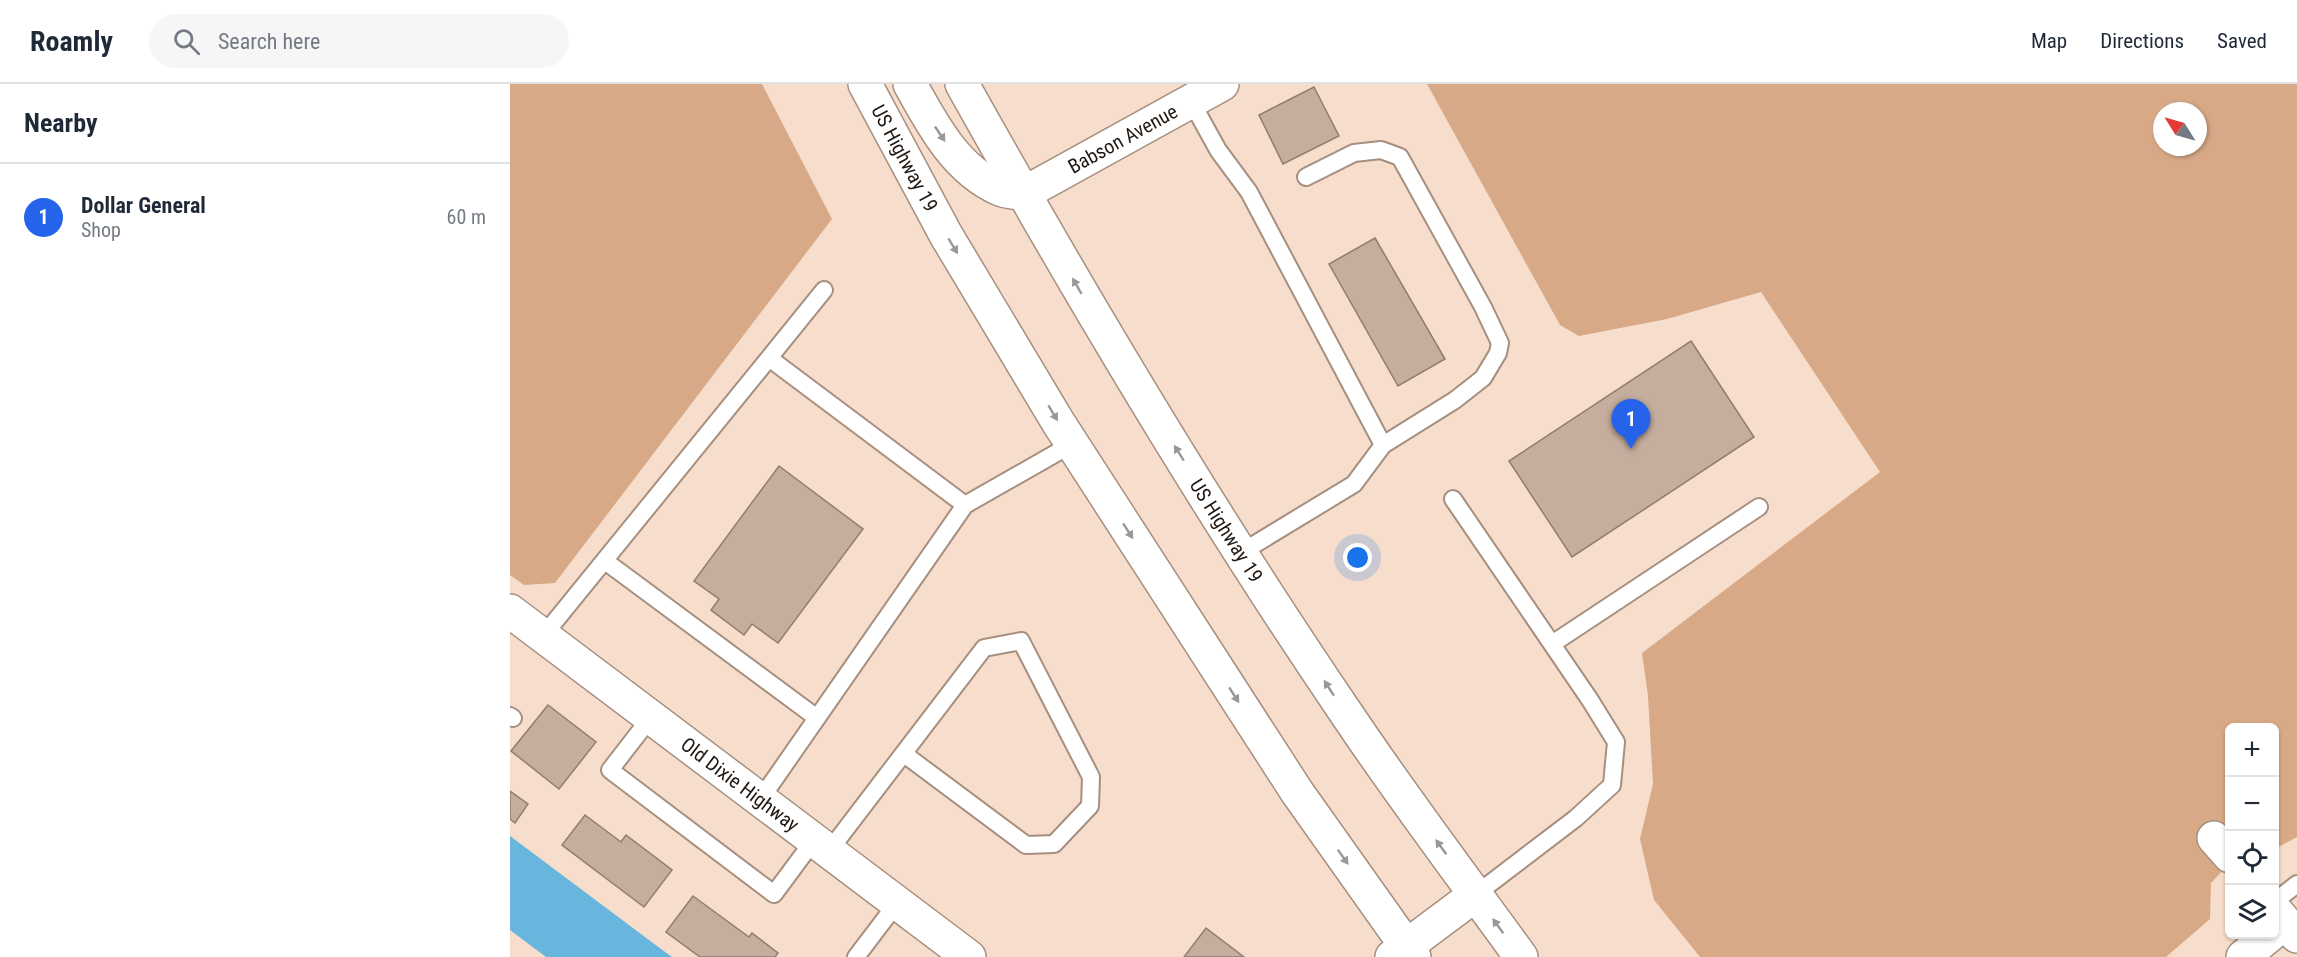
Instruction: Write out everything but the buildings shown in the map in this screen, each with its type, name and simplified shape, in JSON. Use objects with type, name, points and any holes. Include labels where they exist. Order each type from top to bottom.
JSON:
[{"type":"main road","name":"US Highway 19","points":[[865,84],[946,235],[1072,444],[1404,953]]},
{"type":"main road","points":[[910,84],[943,141],[962,161],[1001,190],[1023,194]]},
{"type":"main road","name":"US Highway 19","points":[[962,84],[1123,365],[1242,552],[1348,716],[1521,957]]},
{"type":"main road","name":"Babson Avenue","points":[[1023,194],[1222,84]]},
{"type":"main road","name":"Old Dixie Highway","points":[[521,624],[651,717],[969,957]]},
{"type":"main road","points":[[1404,953],[1475,895]]},
{"type":"main road","points":[[2243,957],[2282,922]]},
{"type":"lane","points":[[1191,101],[1218,150],[1249,192],[1383,445]]},
{"type":"lane","points":[[1242,552],[1354,484],[1383,445],[1455,400],[1483,378],[1498,353],[1500,343],[1483,307],[1400,158],[1381,150],[1354,153],[1306,177]]},
{"type":"lane","points":[[521,624],[605,561],[824,290]]},
{"type":"lane","points":[[769,358],[965,506]]},
{"type":"lane","points":[[760,800],[965,506],[1072,444]]},
{"type":"lane","points":[[1453,499],[1616,742],[1612,785],[1576,818],[1475,895]]},
{"type":"lane","points":[[1552,644],[1759,507]]},
{"type":"lane","points":[[605,561],[817,718]]},
{"type":"lane","points":[[651,717],[610,770],[774,894],[904,754],[984,648],[1021,641],[1091,777],[1090,806],[1054,844],[1026,845],[904,754]]},
{"type":"lane","points":[[2282,922],[2297,884]]},
{"type":"lane","points":[[856,957],[897,903]]},
{"type":"shaded area","points":[[510,84],[762,84],[832,219],[555,583],[524,585],[510,575]]},
{"type":"shaded area","points":[[1427,84],[2297,84],[2297,837],[2279,847],[2279,723],[2225,723],[2225,868],[2211,883],[2210,919],[2166,957],[1700,957],[1654,900],[1640,839],[1653,784],[1648,696],[1642,653],[1880,472],[1761,292],[1667,319],[1579,336],[1560,325]]},
{"type":"water","points":[[510,836],[672,957],[546,957],[510,930]]},
{"type":"place","name":"Dollar General","points":[[1631,449]]}]
